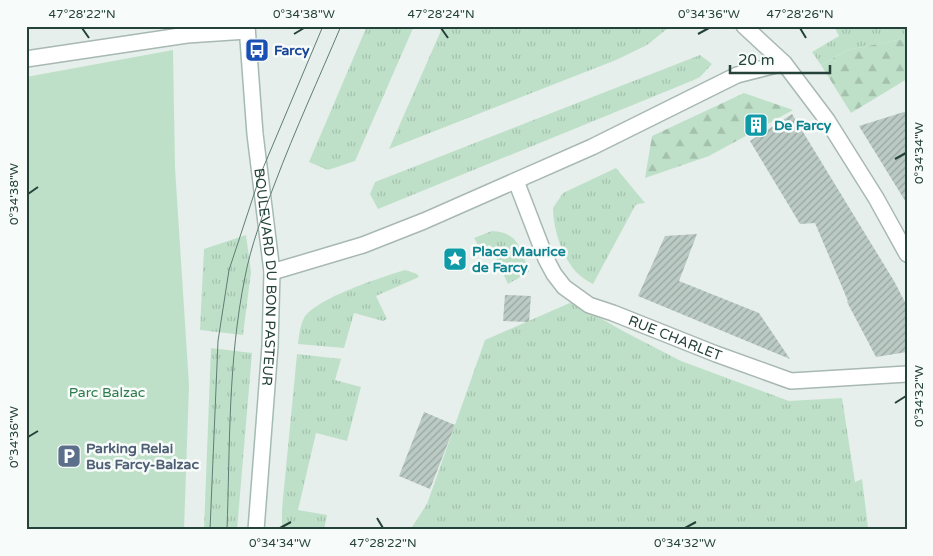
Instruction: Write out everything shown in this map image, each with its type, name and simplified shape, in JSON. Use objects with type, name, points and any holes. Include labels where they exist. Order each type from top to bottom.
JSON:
[{"type":"street","points":[[744,26],[784,63],[827,120],[876,198],[907,254]]},
{"type":"street","points":[[26,59],[187,35],[247,29]]},
{"type":"street","name":"BOULEVARD DU BON PASTEUR","points":[[247,29],[255,134],[272,272],[270,346],[256,530]]},
{"type":"street","points":[[272,272],[363,245],[424,221],[592,147],[737,75],[784,63]]},
{"type":"street","name":"RUE CHARLET","points":[[516,181],[546,259],[554,274],[564,286],[589,305],[791,381],[907,374]]},
{"type":"green space","points":[[367,26],[414,26],[355,161],[328,170],[309,162]]},
{"type":"green space","points":[[443,26],[667,26],[668,28],[647,45],[616,60],[389,149]]},
{"type":"green space","points":[[834,26],[907,26],[907,36],[902,39],[848,50],[821,65],[812,52],[839,36]]},
{"type":"green space","points":[[907,36],[907,79],[851,113],[821,65],[848,50],[902,39]]},
{"type":"green space","name":"Parc Balzac","points":[[173,50],[175,168],[189,385],[184,530],[26,530],[26,77]]},
{"type":"green space","points":[[700,55],[712,64],[700,77],[689,82],[378,209],[370,194],[375,182]]},
{"type":"green space","points":[[744,93],[793,110],[709,156],[645,178],[652,136]]},
{"type":"green space","points":[[616,168],[645,203],[635,206],[593,284],[576,272],[566,258],[557,233],[553,208],[563,193]]},
{"type":"green space","points":[[492,231],[508,235],[518,244],[529,272],[508,284],[490,245],[480,249],[474,238]]},
{"type":"green space","points":[[246,235],[251,272],[243,335],[200,330],[204,249]]},
{"type":"green space","points":[[405,270],[417,274],[419,277],[376,296],[387,319],[383,321],[354,313],[344,348],[298,344],[304,318],[311,310],[350,289]]},
{"type":"green space","points":[[572,302],[681,361],[789,401],[842,398],[855,482],[862,479],[868,527],[870,530],[410,530],[427,504],[485,340]]},
{"type":"green space","points":[[211,348],[252,353],[237,530],[204,530]]},
{"type":"green space","points":[[297,354],[341,359],[335,380],[361,387],[347,441],[316,433],[298,510],[327,515],[324,530],[282,530],[282,509]]},
{"type":"building","points":[[907,111],[907,204],[859,126]]},
{"type":"building","points":[[792,114],[894,281],[907,306],[907,352],[876,357],[847,302],[815,223],[800,224],[750,141]]},
{"type":"building","points":[[697,234],[679,281],[759,313],[790,359],[638,296],[665,236]]},
{"type":"building","points":[[505,295],[531,296],[529,322],[503,321]]},
{"type":"building","points":[[424,412],[455,425],[430,489],[399,476]]},
{"type":"tram line","points":[[210,530],[218,341],[229,270],[261,173],[323,26]]},
{"type":"tram line","points":[[227,530],[235,340],[239,308],[248,265],[266,206],[341,26]]},
{"type":"place","name":"Farcy","points":[[257,50]]},
{"type":"place","name":"De Farcy","points":[[756,125]]},
{"type":"place","name":"Place Maurice de Farcy","points":[[455,259]]},
{"type":"place","name":"Parking Relai Bus Farcy-Balzac","points":[[69,456]]}]
